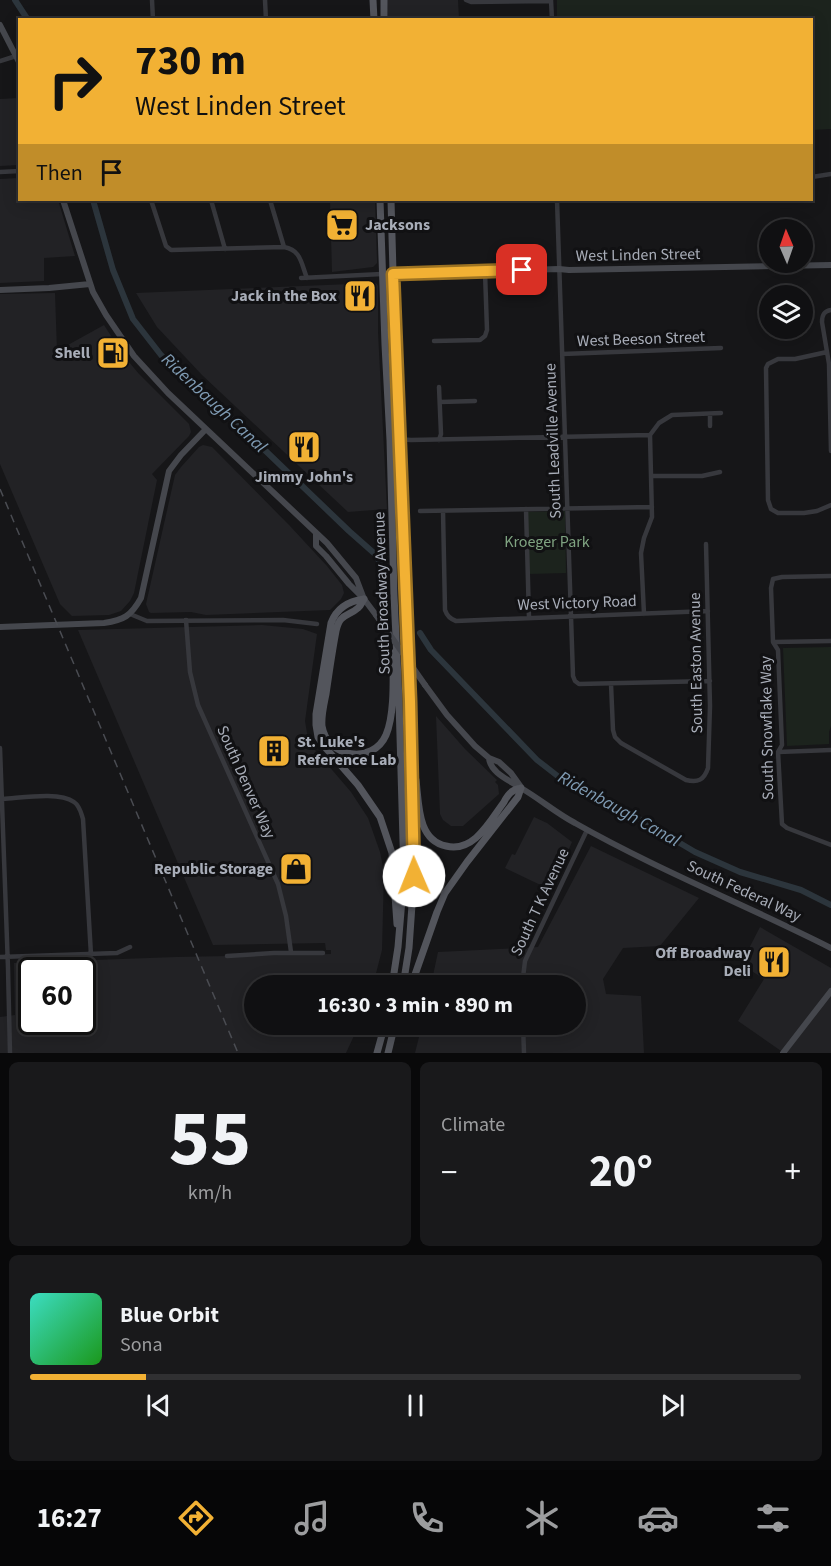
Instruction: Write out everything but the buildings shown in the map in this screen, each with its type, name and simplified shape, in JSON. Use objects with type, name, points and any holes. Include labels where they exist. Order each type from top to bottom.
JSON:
[{"type":"main road","points":[[374,0],[374,18]]},
{"type":"main road","points":[[383,18],[384,0]]},
{"type":"main road","points":[[0,25],[18,60]]},
{"type":"main road","name":"South Federal Way","points":[[63,201],[90,284],[106,315],[134,356],[160,385],[327,543],[356,578],[364,599],[425,685],[447,715],[475,746],[511,772],[521,788],[549,808],[587,830],[831,948]]},
{"type":"main road","name":"South Broadway Avenue","points":[[380,201],[404,876],[399,947],[394,975]]},
{"type":"main road","name":"South Broadway Avenue","points":[[391,201],[414,876],[404,975]]},
{"type":"main road","name":"West Linden Street","points":[[382,274],[831,265]]},
{"type":"main road","points":[[0,290],[90,284]]},
{"type":"main road","points":[[0,627],[104,623],[118,621],[130,614],[141,598],[169,471],[206,429]]},
{"type":"main road","points":[[364,599],[358,608],[347,614],[337,625],[322,716],[322,725],[328,741],[342,752],[362,754],[370,752],[386,735],[390,716],[396,618]]},
{"type":"main road","points":[[364,599],[352,600],[333,617],[329,629],[316,725],[318,737],[324,746],[358,785],[380,817],[392,853],[399,947]]},
{"type":"main road","points":[[411,757],[421,819],[426,832],[442,846],[464,846],[473,840],[512,791],[521,788]]},
{"type":"main road","points":[[415,975],[446,893],[467,862],[519,797],[521,788]]},
{"type":"main road","points":[[783,1053],[831,991]]},
{"type":"main road","points":[[377,1053],[382,1035]]},
{"type":"main road","points":[[388,1053],[393,1035]]},
{"type":"street","points":[[152,0],[153,18]]},
{"type":"street","points":[[265,0],[266,18]]},
{"type":"street","points":[[466,0],[471,2],[551,0],[552,18]]},
{"type":"street","points":[[0,61],[16,56]]},
{"type":"street","points":[[0,172],[18,171]]},
{"type":"street","points":[[813,177],[831,174]]},
{"type":"street","points":[[151,201],[168,249],[171,250],[284,247],[270,201]]},
{"type":"street","points":[[211,201],[225,249]]},
{"type":"street","name":"South Leadville Avenue","points":[[557,201],[573,676],[579,684],[612,684]]},
{"type":"street","name":"West Linden Street","points":[[284,247],[292,248],[297,252],[304,278],[382,274]]},
{"type":"street","points":[[434,341],[480,340],[485,336],[487,330],[485,272]]},
{"type":"street","points":[[831,310],[822,316],[827,352],[831,451]]},
{"type":"street","name":"West Beeson Street","points":[[562,354],[721,348]]},
{"type":"street","points":[[827,352],[795,359],[778,359],[768,364],[766,368],[767,488],[771,509],[778,513],[804,513],[831,505]]},
{"type":"street","points":[[439,387],[441,434],[439,440]]},
{"type":"street","points":[[440,402],[476,401]]},
{"type":"street","points":[[644,614],[641,553],[652,518],[650,435],[659,423],[672,416],[722,413]]},
{"type":"street","points":[[710,414],[710,426]]},
{"type":"street","points":[[390,440],[650,435]]},
{"type":"street","points":[[652,477],[702,476],[720,472]]},
{"type":"street","points":[[420,511],[652,507]]},
{"type":"street","points":[[526,509],[530,618]]},
{"type":"street","name":"West Victory Road","points":[[443,511],[445,610],[448,617],[456,621],[708,611]]},
{"type":"street","name":"South Easton Avenue","points":[[612,684],[615,737],[621,743],[686,780],[694,782],[701,780],[708,768],[710,681],[706,544]]},
{"type":"street","name":"South Snowflake Way","points":[[831,576],[782,577],[773,579],[771,588],[774,642],[778,650],[782,745],[778,752],[782,824],[831,846]]},
{"type":"street","points":[[130,614],[147,621],[283,620],[316,624]]},
{"type":"street","name":"South Denver Way","points":[[186,620],[187,652],[198,705],[278,884],[286,916],[291,952]]},
{"type":"street","points":[[774,642],[831,641]]},
{"type":"street","points":[[612,684],[710,681]]},
{"type":"street","points":[[0,748],[3,799],[2,868],[8,957],[5,991],[10,1053]]},
{"type":"street","points":[[778,752],[831,750]]},
{"type":"street","points":[[3,799],[58,796],[76,803],[80,810],[83,819],[91,955]]},
{"type":"street","name":"South T K Avenue","points":[[522,975],[525,961],[587,830]]},
{"type":"street","points":[[0,957],[117,953],[130,947]]},
{"type":"street","points":[[227,956],[291,952],[323,953]]},
{"type":"street","points":[[523,1035],[524,1053]]},
{"type":"shaded area","points":[[387,0],[458,0],[459,18],[388,18]]},
{"type":"shaded area","points":[[18,98],[18,165],[0,166],[0,99]]},
{"type":"shaded area","points":[[18,178],[18,201],[58,201],[75,256],[44,258],[44,281],[0,283],[0,179]]},
{"type":"shaded area","points":[[330,201],[375,201],[377,263],[373,267],[332,272]]},
{"type":"shaded area","points":[[375,283],[378,286],[378,332],[387,509],[348,512],[202,375],[157,327],[136,293]]},
{"type":"shaded area","points":[[55,293],[57,351],[104,325],[124,356],[189,424],[191,432],[152,474],[157,480],[134,593],[121,611],[109,615],[72,616],[60,604],[0,464],[0,294]]},
{"type":"shaded area","points":[[203,445],[212,447],[290,526],[342,585],[344,593],[330,610],[206,615],[191,612],[149,612],[146,604],[175,475]]},
{"type":"shaded area","points":[[262,625],[303,629],[317,634],[305,721],[307,733],[315,750],[351,792],[368,818],[380,852],[384,872],[382,950],[376,975],[244,975],[244,1035],[354,1035],[346,1053],[0,1053],[0,1017],[15,1015],[14,963],[18,963],[18,1035],[96,1035],[96,960],[331,954],[331,950],[326,950],[325,943],[213,945],[78,630]]},
{"type":"shaded area","points":[[436,716],[497,780],[495,782],[498,785],[499,794],[463,826],[451,826],[443,820],[440,814]]},
{"type":"shaded area","points":[[534,817],[547,823],[572,842],[551,890],[505,868],[512,854],[515,855]]},
{"type":"shaded area","points":[[591,846],[699,898],[660,946],[623,948],[603,979],[606,994],[641,996],[644,1053],[415,1053],[420,1035],[586,1035],[586,975],[433,975],[438,952],[538,947]]},
{"type":"shaded area","points":[[760,927],[831,968],[831,1053],[784,1053],[738,1021],[764,979],[741,964]]},
{"type":"green space","points":[[557,0],[831,0],[831,129],[813,130],[813,18],[557,18]]},
{"type":"green space","name":"Kroeger Park","points":[[565,511],[566,573],[529,574],[527,512]]},
{"type":"green space","points":[[831,647],[829,744],[787,746],[783,648]]},
{"type":"waterway","name":"Ridenbaugh Canal","points":[[15,0],[27,18]]},
{"type":"waterway","name":"Ridenbaugh Canal","points":[[93,201],[113,270],[133,319],[161,355],[375,554],[386,573]]},
{"type":"waterway","name":"Ridenbaugh Canal","points":[[420,633],[431,650],[537,760],[564,781],[619,807],[695,852],[740,872],[801,890],[831,905]]},
{"type":"railway","points":[[0,489],[238,1053]]},
{"type":"place","name":"Jacksons","points":[[342,225]]},
{"type":"place","name":"Jack in the Box","points":[[360,296]]},
{"type":"place","name":"Shell","points":[[113,353]]},
{"type":"place","name":"Jimmy John's","points":[[304,447]]},
{"type":"place","name":"St. Luke's Reference Lab","points":[[274,751]]},
{"type":"place","name":"Republic Storage","points":[[296,869]]},
{"type":"place","name":"Off Broadway Deli","points":[[774,962]]},
{"type":"route","points":[[414,876],[410,701],[393,274],[522,270]]}]
